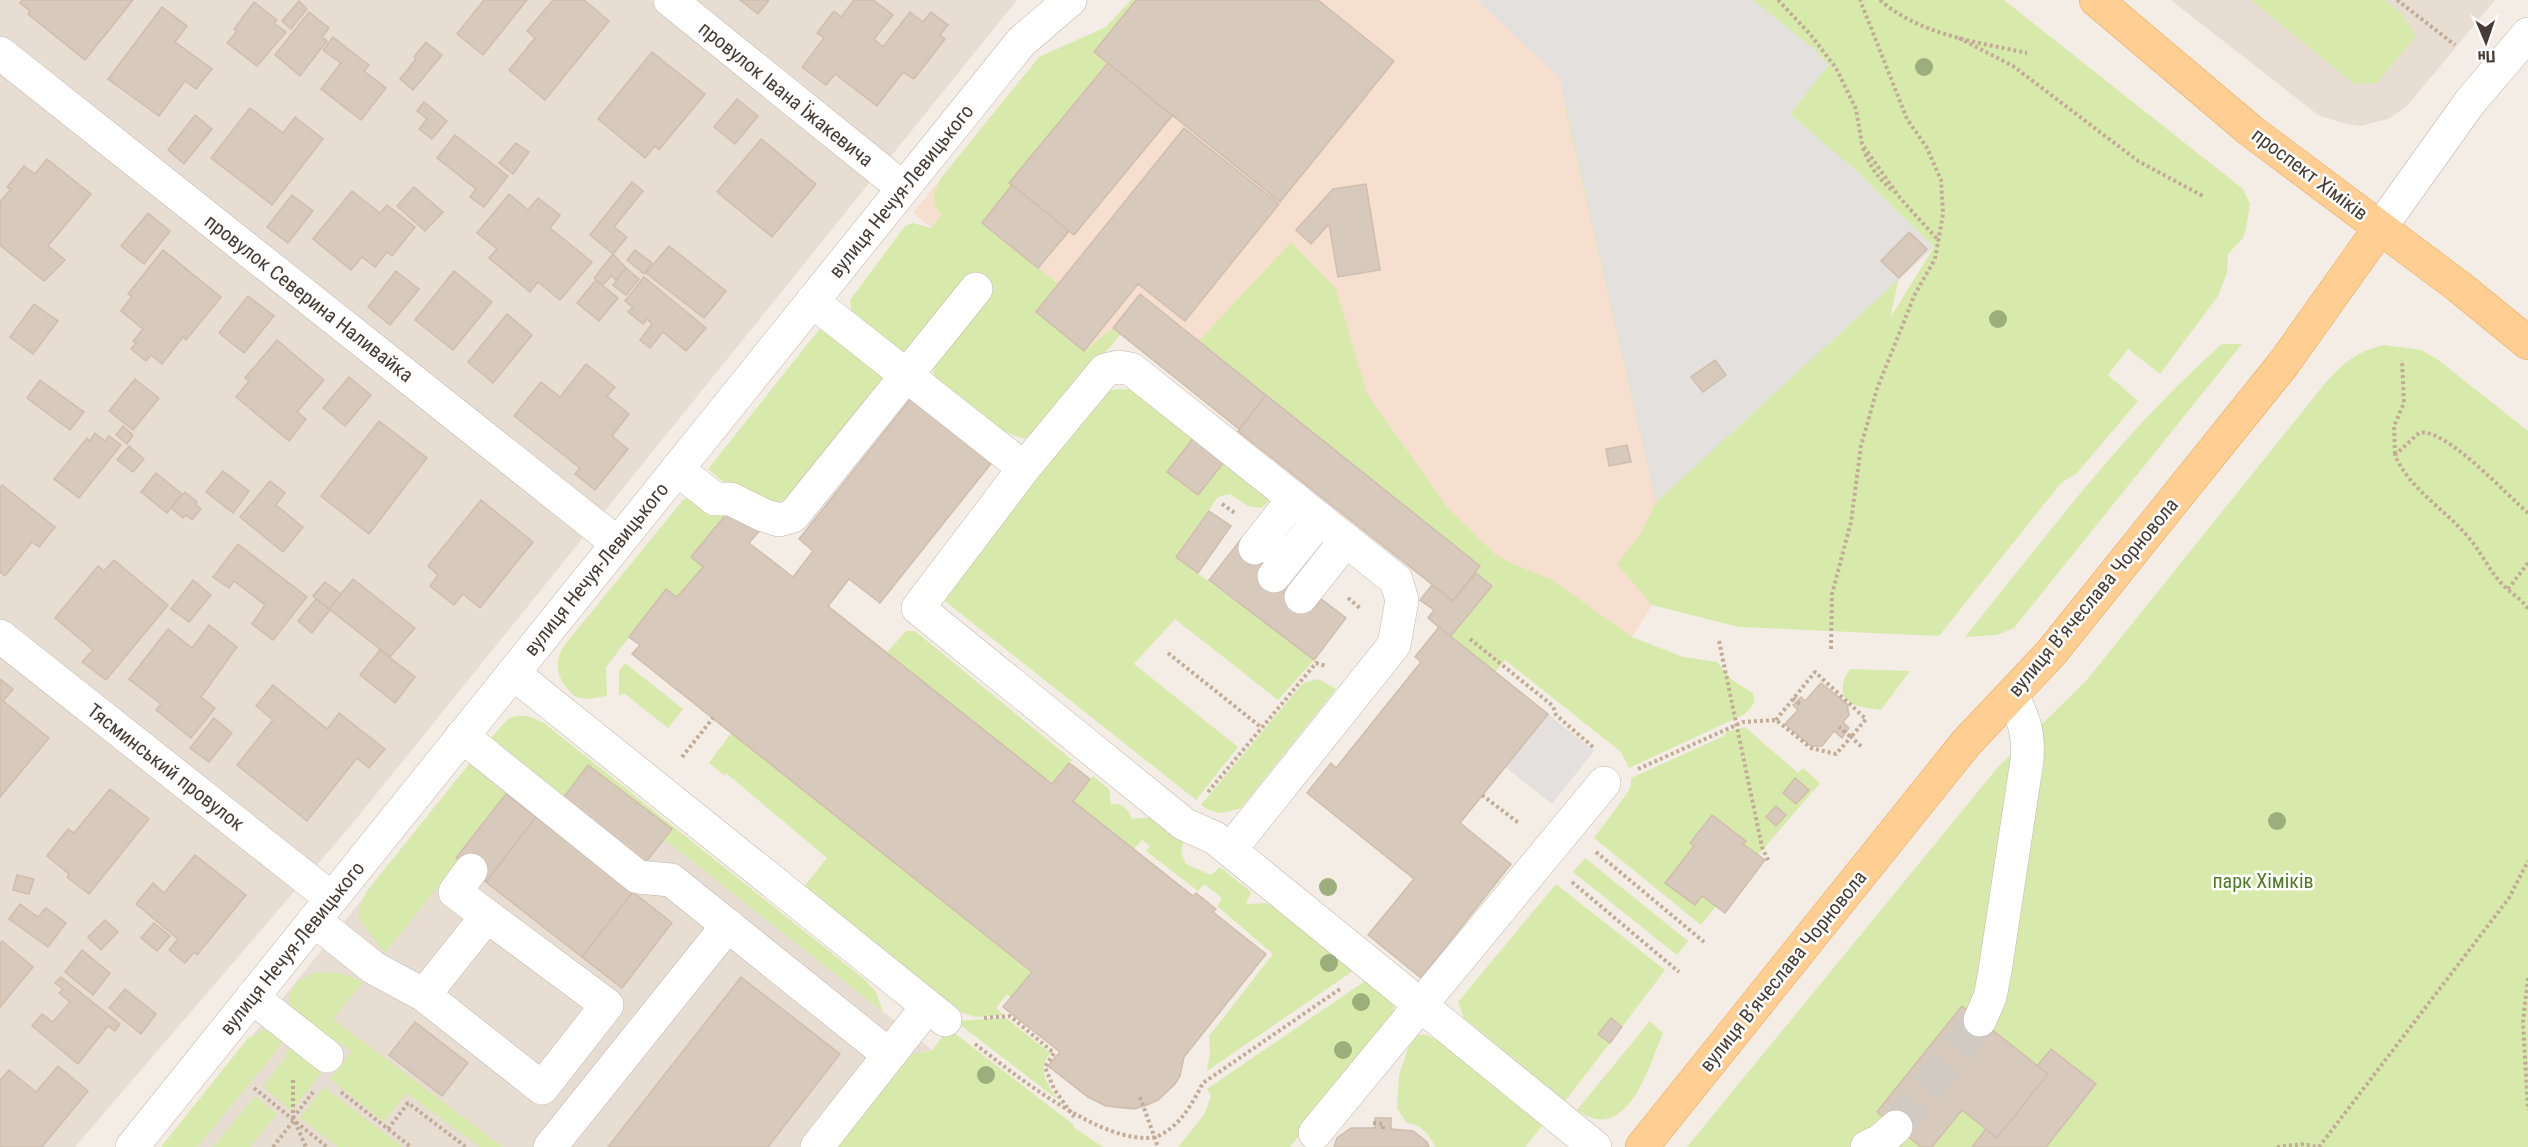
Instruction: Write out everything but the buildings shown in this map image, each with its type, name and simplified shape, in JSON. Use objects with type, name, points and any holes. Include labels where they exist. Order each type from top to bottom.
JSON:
[{"type":"main road","name":"проспект Хіміків","points":[[2096,0],[2251,130],[2528,343]]},
{"type":"main road","name":"вулиця Вʼячеслава Чорновола","points":[[1642,1147],[1966,744],[2051,653],[2284,363],[2380,228]]},
{"type":"street","name":"провулок Івана Їжакевича","points":[[670,0],[903,188]]},
{"type":"street","name":"вулиця Нечуя-Левицького","points":[[132,1147],[1022,42],[1070,0]]},
{"type":"street","name":"вулиця Вʼячеслава Чорновола","points":[[2380,228],[2470,102],[2528,34]]},
{"type":"street","name":"провулок Северина Наливайка","points":[[0,53],[617,543]]},
{"type":"street","points":[[677,469],[715,499],[731,499],[763,516],[779,520],[793,516],[976,289]]},
{"type":"street","points":[[812,301],[1024,468]]},
{"type":"street","points":[[1230,850],[1395,645],[1402,600],[1396,579],[1294,498],[1263,463],[1131,369],[1118,367],[1105,370],[1024,468],[918,608],[1184,824],[1215,838],[1594,1147]]},
{"type":"street","points":[[1261,540],[1294,498]]},
{"type":"street","points":[[1274,576],[1320,519]]},
{"type":"street","points":[[1310,585],[1346,540]]},
{"type":"street","name":"Тясминський провулок","points":[[0,636],[323,909],[374,968],[424,995],[542,1088],[607,1005],[595,981],[497,913]]},
{"type":"street","points":[[513,673],[936,1014],[889,1055],[817,1147]]},
{"type":"street","points":[[1980,1020],[1990,997],[1995,971],[2027,760],[2026,725],[2012,695]]},
{"type":"street","points":[[462,736],[638,877],[671,880],[889,1055]]},
{"type":"street","points":[[1315,1133],[1567,828],[1609,781]]},
{"type":"street","points":[[424,995],[497,913],[454,892],[471,870]]},
{"type":"street","points":[[550,1147],[728,925]]},
{"type":"street","points":[[252,997],[330,1071]]},
{"type":"street","points":[[1867,1147],[1880,1141],[1896,1127]]},
{"type":"path","points":[[1778,0],[1810,34],[1836,68],[1856,109],[1868,163],[1939,241]]},
{"type":"path","points":[[1831,649],[1833,594],[1851,522],[1861,446],[1877,389],[1915,294],[1935,259],[1943,214],[1941,180],[1927,148],[1907,119],[1860,0]]},
{"type":"path","points":[[1880,0],[1890,9],[1930,30],[2027,53]]},
{"type":"path","points":[[2397,0],[2455,45]]},
{"type":"path","points":[[1959,38],[2013,66],[2138,160],[2203,196]]},
{"type":"path","points":[[2402,360],[2404,403],[2394,426],[2396,455],[2410,480],[2449,514],[2470,538],[2502,584],[2528,609]]},
{"type":"path","points":[[2396,455],[2419,433],[2432,433],[2469,459],[2528,513]]},
{"type":"path","points":[[1222,504],[1242,519],[1261,540]]},
{"type":"path","points":[[2508,589],[2528,563]]},
{"type":"path","points":[[1310,585],[1364,611]]},
{"type":"path","points":[[1470,639],[1553,706],[1556,715],[1607,758],[1609,781],[1743,722],[1776,720],[1811,748],[1836,754],[1866,719],[1815,672],[1776,720]]},
{"type":"path","points":[[1719,641],[1762,847],[1769,862]]},
{"type":"path","points":[[1168,653],[1262,728]]},
{"type":"path","points":[[1184,824],[1316,663],[1336,668]]},
{"type":"path","points":[[1793,698],[1801,705]]},
{"type":"path","points":[[656,789],[714,718]]},
{"type":"path","points":[[1839,727],[1862,747]]},
{"type":"path","points":[[1482,795],[1525,828]]},
{"type":"path","points":[[1567,828],[1704,942]]},
{"type":"path","points":[[1543,857],[1679,972]]},
{"type":"path","points":[[2277,1147],[2304,1144],[2318,1147],[2509,898],[2528,861]]},
{"type":"path","points":[[936,1014],[1077,1121],[1103,1134],[1129,1140],[1155,1138],[1174,1126],[1192,1104],[1203,1083],[1374,967]]},
{"type":"path","points":[[2528,978],[2523,1022],[2528,1110]]},
{"type":"path","points":[[936,1014],[1010,1017],[1054,1053],[1046,1067],[1054,1089],[1077,1121]]},
{"type":"path","points":[[330,1071],[388,1129],[411,1147]]},
{"type":"path","points":[[254,1088],[327,1147]]},
{"type":"path","points":[[1140,1097],[1158,1147]]},
{"type":"path","points":[[388,1129],[408,1103],[466,1147]]},
{"type":"path","points":[[273,1147],[294,1120]]},
{"type":"path","points":[[294,1120],[306,1147]]},
{"type":"path","points":[[1375,1123],[1383,1124],[1383,1129]]},
{"type":"shaded area","points":[[0,0],[1017,0],[352,824],[75,1147],[32,1147],[0,1122]]},
{"type":"shaded area","points":[[1131,0],[1753,0],[1790,114],[1855,170],[1934,247],[1657,502],[1674,586],[1652,605],[1632,637],[1491,586],[1476,573],[1480,566],[1141,294],[1113,328],[1084,351],[913,213],[1039,57],[1106,27]]},
{"type":"shaded area","points":[[1477,0],[1753,0],[1814,49],[1829,65],[1790,114],[1855,170],[1934,247],[1656,502],[1559,77]]},
{"type":"shaded area","points":[[2171,0],[2495,0],[2407,106],[2388,119],[2360,126],[2318,115]]},
{"type":"shaded area","points":[[1548,714],[1594,751],[1552,804],[1505,767]]},
{"type":"shaded area","points":[[491,738],[647,862],[664,839],[932,1050],[921,1052],[833,1147],[161,1147]]},
{"type":"green space","points":[[1131,0],[1136,0],[1094,52],[1108,63],[1010,183],[1012,185],[982,222],[1058,284],[1084,351],[1113,328],[1121,334],[1031,439],[1020,437],[976,417],[949,397],[934,377],[934,363],[990,292],[968,274],[900,361],[852,315],[850,300],[905,226],[913,223],[931,228],[941,215],[935,206],[934,197],[941,178],[1039,57],[1106,27]]},
{"type":"green space","points":[[1695,0],[2004,0],[2243,189],[2250,204],[2243,238],[2228,254],[2227,273],[2218,296],[2160,374],[2128,349],[2108,375],[2138,401],[2077,473],[2061,483],[1939,636],[1739,627],[1652,605],[1617,564],[1641,533],[1656,502],[1565,107],[1899,278],[1890,318],[1934,247],[1855,170],[1789,114],[1804,96]]},
{"type":"green space","points":[[2251,0],[2385,0],[2401,13],[2416,36],[2377,83],[2354,84]]},
{"type":"green space","points":[[1291,242],[1336,289],[1367,394],[1447,507],[1495,554],[1552,580],[1632,637],[1683,657],[1717,662],[1732,680],[1753,693],[1755,702],[1745,714],[1629,768],[1621,752],[1505,660],[1495,672],[1450,637],[1491,586],[1476,573],[1480,566],[1199,341]]},
{"type":"green space","points":[[821,327],[889,374],[794,493],[778,503],[727,485],[708,469]]},
{"type":"green space","points":[[2222,344],[2242,344],[2014,628],[1997,635],[1965,637],[2119,448],[2186,377]]},
{"type":"green space","name":"парк Хіміків","points":[[2384,345],[2421,350],[2437,359],[2528,431],[2528,1147],[1687,1147],[1998,767],[2086,681],[2327,381],[2352,358]]},
{"type":"green space","points":[[1130,389],[1147,396],[1194,437],[1168,472],[1198,495],[1225,461],[1269,495],[1268,502],[1261,508],[1248,506],[1230,494],[1218,497],[1176,557],[1314,660],[1278,700],[1175,619],[1134,664],[1238,747],[1196,800],[941,598],[1093,403],[1109,390]]},
{"type":"green space","points":[[700,491],[726,514],[691,557],[703,567],[677,597],[666,589],[606,667],[607,696],[586,699],[576,697],[565,686],[559,674],[558,661],[563,647],[683,500]]},
{"type":"green space","points":[[906,631],[915,631],[1072,760],[1052,784],[887,652]]},
{"type":"green space","points":[[625,663],[683,709],[668,728],[625,694],[619,695],[619,671]]},
{"type":"green space","points":[[1851,669],[1910,671],[1881,710],[1858,706],[1844,696],[1845,677]]},
{"type":"green space","points":[[1318,679],[1336,689],[1241,808],[1220,812],[1211,811],[1201,805],[1303,683]]},
{"type":"green space","points":[[528,716],[544,723],[864,979],[876,992],[883,1012],[664,839],[671,829],[588,765],[564,796],[491,738],[508,719]]},
{"type":"green space","points":[[1745,727],[1798,773],[1803,768],[1820,783],[1758,855],[1743,844],[1745,841],[1711,815],[1690,843],[1694,846],[1666,883],[1694,905],[1702,896],[1716,906],[1701,925],[1594,838],[1628,792],[1631,778],[1724,736],[1726,732]]},
{"type":"green space","points":[[731,733],[1032,972],[1011,998],[1007,994],[996,1008],[1004,1015],[975,1017],[958,1011],[803,888],[827,858],[726,773],[724,775],[709,763]]},
{"type":"green space","points":[[469,764],[506,794],[456,857],[459,861],[385,953],[358,918],[361,903],[367,891]]},
{"type":"green space","points":[[1093,776],[1109,789],[1111,804],[1124,807],[1132,819],[1153,817],[1184,838],[1181,853],[1186,864],[1211,875],[1220,867],[1251,892],[1246,904],[1266,903],[1275,908],[1353,971],[1207,1071],[1210,1051],[1209,1036],[1273,954],[1217,906],[1222,898],[1204,884],[1198,891],[1146,851],[1150,846],[1142,840],[1134,849],[1073,801]]},
{"type":"green space","points":[[1585,858],[1688,941],[1677,955],[1573,872]]},
{"type":"green space","points":[[1556,884],[1665,970],[1622,1027],[1611,1018],[1599,1033],[1610,1043],[1565,1101],[1464,1018],[1458,1002]]},
{"type":"green space","points":[[318,972],[340,973],[363,982],[333,1019],[503,1147],[480,1147],[406,1093],[384,1122],[330,1079],[352,1051],[339,1042],[335,1047],[291,1009],[289,1002],[295,985],[305,977]]},
{"type":"green space","points":[[1365,981],[1394,1004],[1394,1017],[1290,1147],[1178,1147],[1204,1115],[1211,1096],[1207,1089]]},
{"type":"green space","points":[[1006,1018],[1050,1053],[1044,1065],[1045,1077],[1058,1100],[955,1021]]},
{"type":"green space","points":[[1650,1021],[1663,1033],[1634,1098],[1622,1111],[1610,1118],[1594,1119],[1577,1110]]},
{"type":"green space","points":[[949,1029],[1074,1125],[1073,1127],[1103,1147],[833,1147],[900,1063],[911,1055],[932,1050]]},
{"type":"green space","points":[[263,1031],[271,1031],[284,1037],[279,1048],[197,1147],[161,1147],[248,1038]]},
{"type":"green space","points":[[1417,1034],[1427,1035],[1439,1041],[1543,1125],[1525,1147],[1435,1147],[1430,1138],[1417,1125],[1407,1123],[1397,1108],[1399,1075],[1412,1038]]},
{"type":"green space","points":[[292,1042],[324,1069],[292,1111],[263,1087],[284,1059]]},
{"type":"green space","points":[[324,1087],[402,1147],[338,1147],[300,1118]]},
{"type":"green space","points":[[255,1096],[277,1114],[250,1147],[213,1147]]},
{"type":"tunnel","points":[[1896,1127],[1980,1020]]}]
